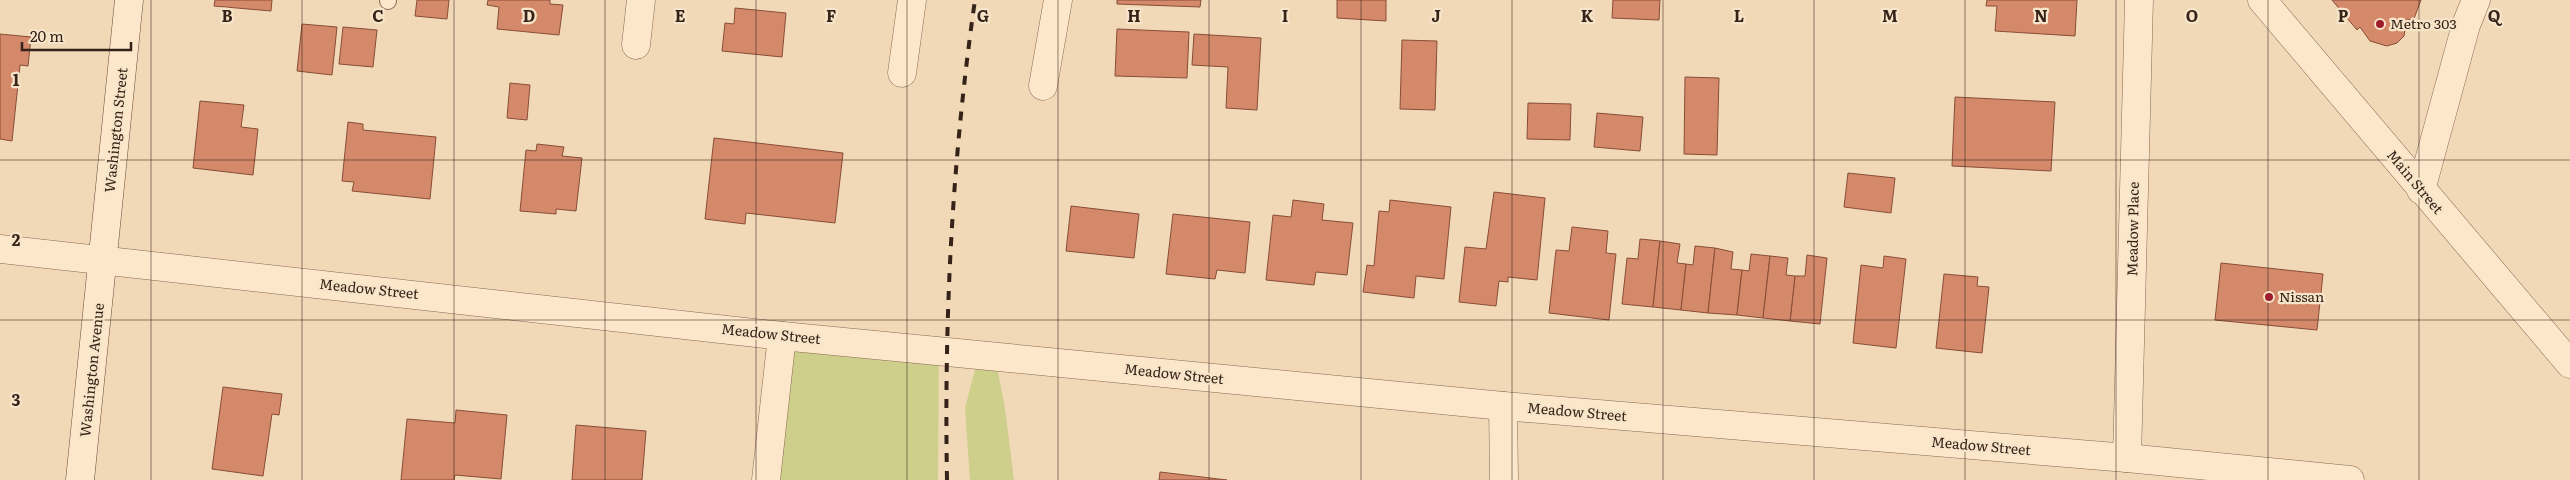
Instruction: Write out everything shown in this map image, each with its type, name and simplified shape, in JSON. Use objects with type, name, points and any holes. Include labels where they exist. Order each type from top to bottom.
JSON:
[{"type":"street","name":"Washington Street","points":[[103,259],[129,0]]},
{"type":"street","points":[[636,45],[641,0]]},
{"type":"street","points":[[902,73],[912,0]]},
{"type":"street","points":[[1043,86],[1058,0]]},
{"type":"street","name":"Meadow Place","points":[[2127,458],[2139,0]]},
{"type":"street","name":"Main Street","points":[[2262,0],[2570,364]]},
{"type":"street","points":[[2421,190],[2466,25],[2476,0]]},
{"type":"street","name":"Meadow Street","points":[[0,249],[782,336],[1504,406],[2127,458],[2245,475],[2350,480]]},
{"type":"street","name":"Washington Avenue","points":[[80,480],[103,259]]},
{"type":"street","points":[[766,480],[782,336]]},
{"type":"street","points":[[1504,406],[1504,480]]},
{"type":"green space","points":[[781,333],[939,346],[938,480],[766,480]]},
{"type":"green space","points":[[980,351],[994,352],[1005,408],[1014,480],[970,480],[965,408]]},
{"type":"building","points":[[215,0],[272,0],[271,11],[214,6]]},
{"type":"building","points":[[417,0],[449,0],[447,19],[415,16]]},
{"type":"building","points":[[488,0],[550,0],[550,4],[563,5],[559,35],[497,29],[499,7],[487,5]]},
{"type":"building","points":[[1117,0],[1201,0],[1200,7],[1117,4]]},
{"type":"building","points":[[1337,0],[1386,0],[1386,21],[1337,18]]},
{"type":"building","points":[[1613,0],[1660,0],[1659,20],[1612,18]]},
{"type":"building","points":[[1987,0],[2077,0],[2075,36],[1995,31],[1997,6],[1986,6]]},
{"type":"building","name":"Metro 303","points":[[2332,0],[2421,0],[2413,21],[2407,19],[2404,36],[2397,43],[2387,46],[2370,41],[2360,27],[2357,30]]},
{"type":"building","points":[[735,8],[786,13],[782,57],[722,51],[725,23],[734,24]]},
{"type":"building","points":[[302,24],[337,27],[332,75],[297,71]]},
{"type":"building","points":[[343,27],[377,30],[373,67],[339,64]]},
{"type":"building","points":[[1117,29],[1189,32],[1187,78],[1115,76]]},
{"type":"building","points":[[0,34],[31,37],[28,66],[20,65],[12,141],[0,139]]},
{"type":"building","points":[[1194,34],[1261,38],[1257,110],[1226,108],[1228,67],[1192,65]]},
{"type":"building","points":[[1402,40],[1437,41],[1435,110],[1400,109]]},
{"type":"building","points":[[1685,77],[1719,78],[1717,155],[1684,154]]},
{"type":"building","points":[[510,83],[530,85],[527,120],[507,118]]},
{"type":"building","points":[[1955,97],[2055,102],[2051,171],[1952,166]]},
{"type":"building","points":[[200,101],[244,105],[241,127],[258,129],[253,175],[193,168]]},
{"type":"building","points":[[1528,103],[1571,104],[1570,140],[1527,139]]},
{"type":"building","points":[[1597,113],[1643,117],[1640,151],[1594,147]]},
{"type":"building","points":[[348,122],[363,124],[363,130],[436,137],[430,199],[352,191],[354,182],[342,181]]},
{"type":"building","points":[[714,138],[843,153],[835,223],[746,213],[745,224],[705,219]]},
{"type":"building","points":[[537,144],[564,147],[562,156],[582,158],[576,211],[556,209],[556,214],[520,211],[526,150],[536,151]]},
{"type":"building","points":[[1848,173],[1895,178],[1891,213],[1844,207]]},
{"type":"building","points":[[1494,192],[1545,198],[1537,280],[1508,277],[1508,282],[1499,281],[1496,306],[1459,302],[1465,247],[1486,249]]},
{"type":"building","points":[[1293,200],[1324,204],[1322,220],[1353,223],[1347,275],[1316,272],[1314,285],[1266,280],[1273,215],[1291,217]]},
{"type":"building","points":[[1390,200],[1451,207],[1444,279],[1416,276],[1414,298],[1363,292],[1367,265],[1374,266],[1379,211],[1389,212]]},
{"type":"building","points":[[1071,206],[1139,214],[1134,258],[1066,251]]},
{"type":"building","points":[[1173,214],[1250,222],[1245,273],[1217,270],[1215,279],[1166,274]]},
{"type":"building","points":[[1572,227],[1608,231],[1606,253],[1616,254],[1609,320],[1549,313],[1556,250],[1569,251]]},
{"type":"building","points":[[1640,239],[1660,241],[1653,307],[1622,304],[1627,258],[1638,259]]},
{"type":"building","points":[[1660,241],[1680,244],[1677,263],[1686,264],[1681,310],[1653,307]]},
{"type":"building","points":[[1695,246],[1715,248],[1708,313],[1681,310],[1686,264],[1693,265]]},
{"type":"building","points":[[1715,248],[1733,252],[1731,269],[1742,270],[1737,315],[1708,313]]},
{"type":"building","points":[[1751,254],[1770,256],[1763,318],[1737,315],[1742,270],[1749,271]]},
{"type":"building","points":[[1807,255],[1827,258],[1820,324],[1790,321],[1795,276],[1805,276]]},
{"type":"building","points":[[1770,256],[1788,258],[1786,275],[1795,276],[1790,321],[1763,318]]},
{"type":"building","points":[[1884,256],[1906,259],[1896,348],[1853,343],[1861,265],[1883,268]]},
{"type":"building","name":"Nissan","points":[[2221,263],[2323,274],[2317,330],[2215,320]]},
{"type":"building","points":[[1944,274],[1978,277],[1977,286],[1989,287],[1982,353],[1936,348]]},
{"type":"building","points":[[223,387],[282,394],[279,415],[272,414],[263,476],[212,469]]},
{"type":"building","points":[[456,410],[507,415],[501,479],[455,475],[454,480],[401,480],[407,419],[455,423]]},
{"type":"building","points":[[576,425],[646,431],[642,480],[572,480]]},
{"type":"building","points":[[1160,472],[1227,480],[1159,480]]},
{"type":"railway","points":[[947,480],[947,359],[951,239],[961,119],[975,0]]},
{"type":"place","name":"Metro 303","points":[[2380,24]]},
{"type":"place","name":"Nissan","points":[[2269,297]]}]
